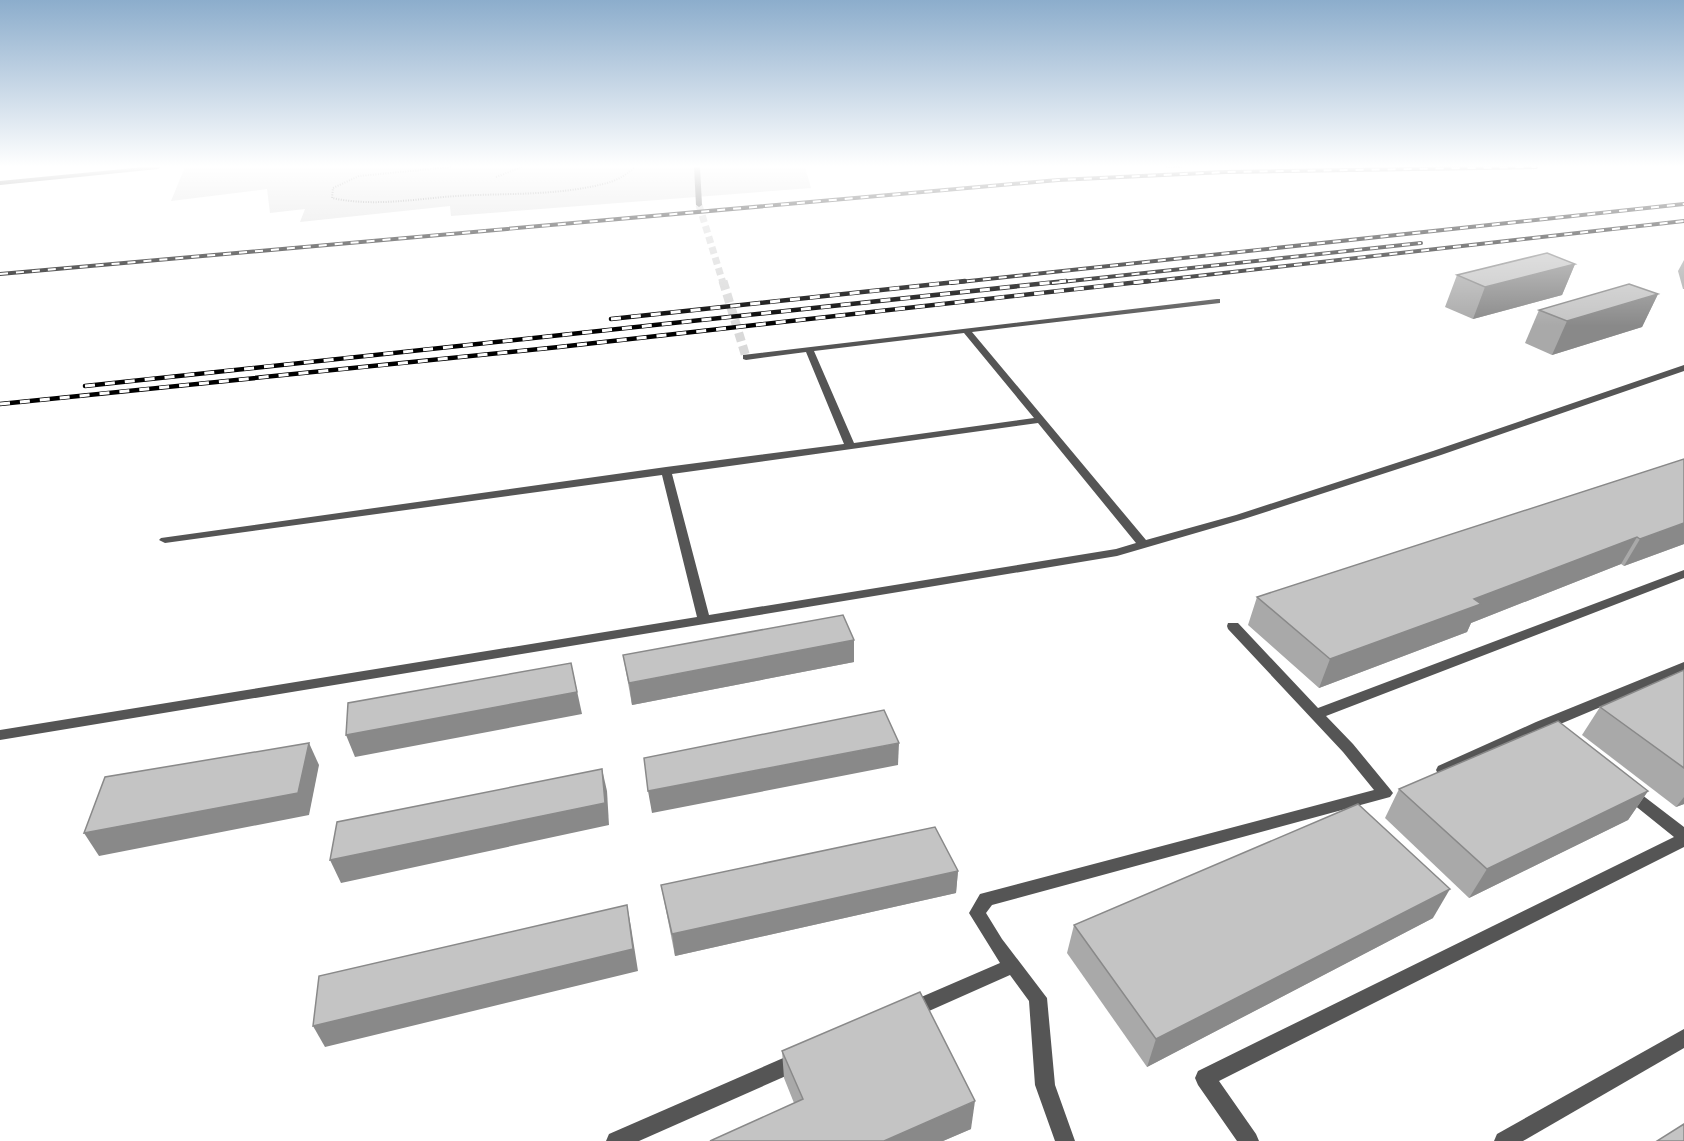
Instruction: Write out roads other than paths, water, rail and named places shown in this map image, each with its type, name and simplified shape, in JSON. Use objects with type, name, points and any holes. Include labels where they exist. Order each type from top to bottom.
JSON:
[{"type":"street","points":[[746,357],[1217,301]]},
{"type":"street","points":[[966,330],[1143,543]]},
{"type":"street","points":[[809,350],[850,445]]},
{"type":"street","points":[[0,735],[1117,552],[1240,517],[1437,453],[1684,368]]},
{"type":"street","points":[[165,540],[1042,420]]},
{"type":"street","points":[[666,470],[704,620]]},
{"type":"street","points":[[1316,714],[1684,574]]},
{"type":"street","points":[[1065,1141],[1045,1085],[1038,998],[1012,966],[977,914],[986,899],[1392,791],[1348,748],[1233,626]]},
{"type":"street","points":[[1432,775],[1546,729],[1684,667]]},
{"type":"street","points":[[1249,1141],[1205,1078],[1684,838],[1617,784]]},
{"type":"street","points":[[894,1018],[1012,966]]},
{"type":"street","points":[[1504,1141],[1684,1038]]},
{"type":"street","points":[[616,1141],[809,1056]]},
{"type":"tunnel","points":[[704,220],[723,283]]},
{"type":"tunnel","points":[[723,281],[746,357]]},
{"type":"railway","points":[[0,274],[605,220]]},
{"type":"railway","points":[[951,283],[1533,220]]},
{"type":"railway","points":[[1135,283],[1684,221]]},
{"type":"railway","points":[[1052,283],[1421,243]]},
{"type":"railway","points":[[611,319],[965,281]]},
{"type":"railway","points":[[85,386],[1066,281]]},
{"type":"railway","points":[[0,404],[559,347],[1148,281]]}]
